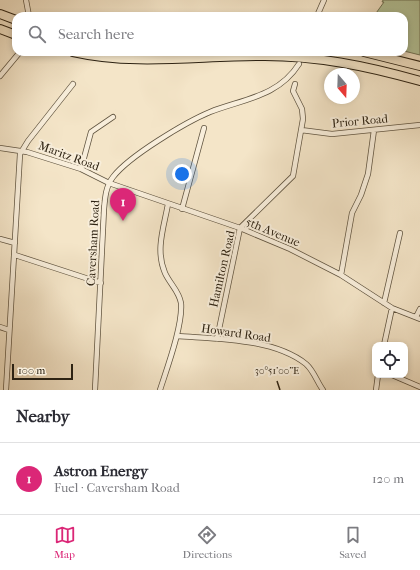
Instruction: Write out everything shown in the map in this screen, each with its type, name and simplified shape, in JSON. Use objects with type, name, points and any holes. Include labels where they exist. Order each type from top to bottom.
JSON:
[{"type":"highway","points":[[0,14],[12,18]]},
{"type":"highway","points":[[0,29],[12,34]]},
{"type":"highway","points":[[104,56],[135,60],[258,56],[305,57],[360,65],[420,81]]},
{"type":"highway","points":[[380,56],[420,66]]},
{"type":"street","points":[[26,0],[28,12]]},
{"type":"street","points":[[319,12],[324,0]]},
{"type":"street","points":[[0,76],[18,56]]},
{"type":"street","name":"Caversham Road","points":[[95,390],[104,209],[109,184],[123,167],[170,134],[199,117],[265,94],[278,87],[299,64]]},
{"type":"street","points":[[6,390],[21,151],[72,84]]},
{"type":"street","name":"Hamilton Road","points":[[216,338],[240,228],[291,180],[295,172],[303,113],[293,91],[295,84]]},
{"type":"street","points":[[81,169],[91,132],[113,117]]},
{"type":"street","name":"Prior Road","points":[[301,130],[332,134],[420,125]]},
{"type":"street","points":[[182,209],[204,128]]},
{"type":"street","points":[[341,275],[352,213],[361,195],[368,174],[374,130]]},
{"type":"street","name":"Maritz Road","points":[[0,148],[21,151],[81,169],[109,184]]},
{"type":"street","name":"5th Avenue","points":[[109,184],[240,228],[290,249],[341,275],[392,308],[418,318]]},
{"type":"street","points":[[160,390],[177,336],[181,304],[177,291],[166,276],[160,255],[168,204]]},
{"type":"street","points":[[384,303],[400,233]]},
{"type":"street","points":[[0,239],[15,243]]},
{"type":"street","points":[[15,255],[101,283]]},
{"type":"street","points":[[385,342],[392,308]]},
{"type":"street","points":[[418,318],[420,309]]},
{"type":"street","points":[[0,327],[9,330]]},
{"type":"street","name":"Howard Road","points":[[177,336],[216,338],[274,347],[307,365],[323,390]]},
{"type":"street","points":[[376,390],[378,378]]},
{"type":"street","points":[[400,378],[420,386]]},
{"type":"green space","points":[[383,0],[420,0],[420,55],[408,52],[408,12],[377,12],[384,2],[382,2]]},
{"type":"tunnel","points":[[299,64],[302,56]]},
{"type":"place","name":"Astron Energy","points":[[123,221]]}]
